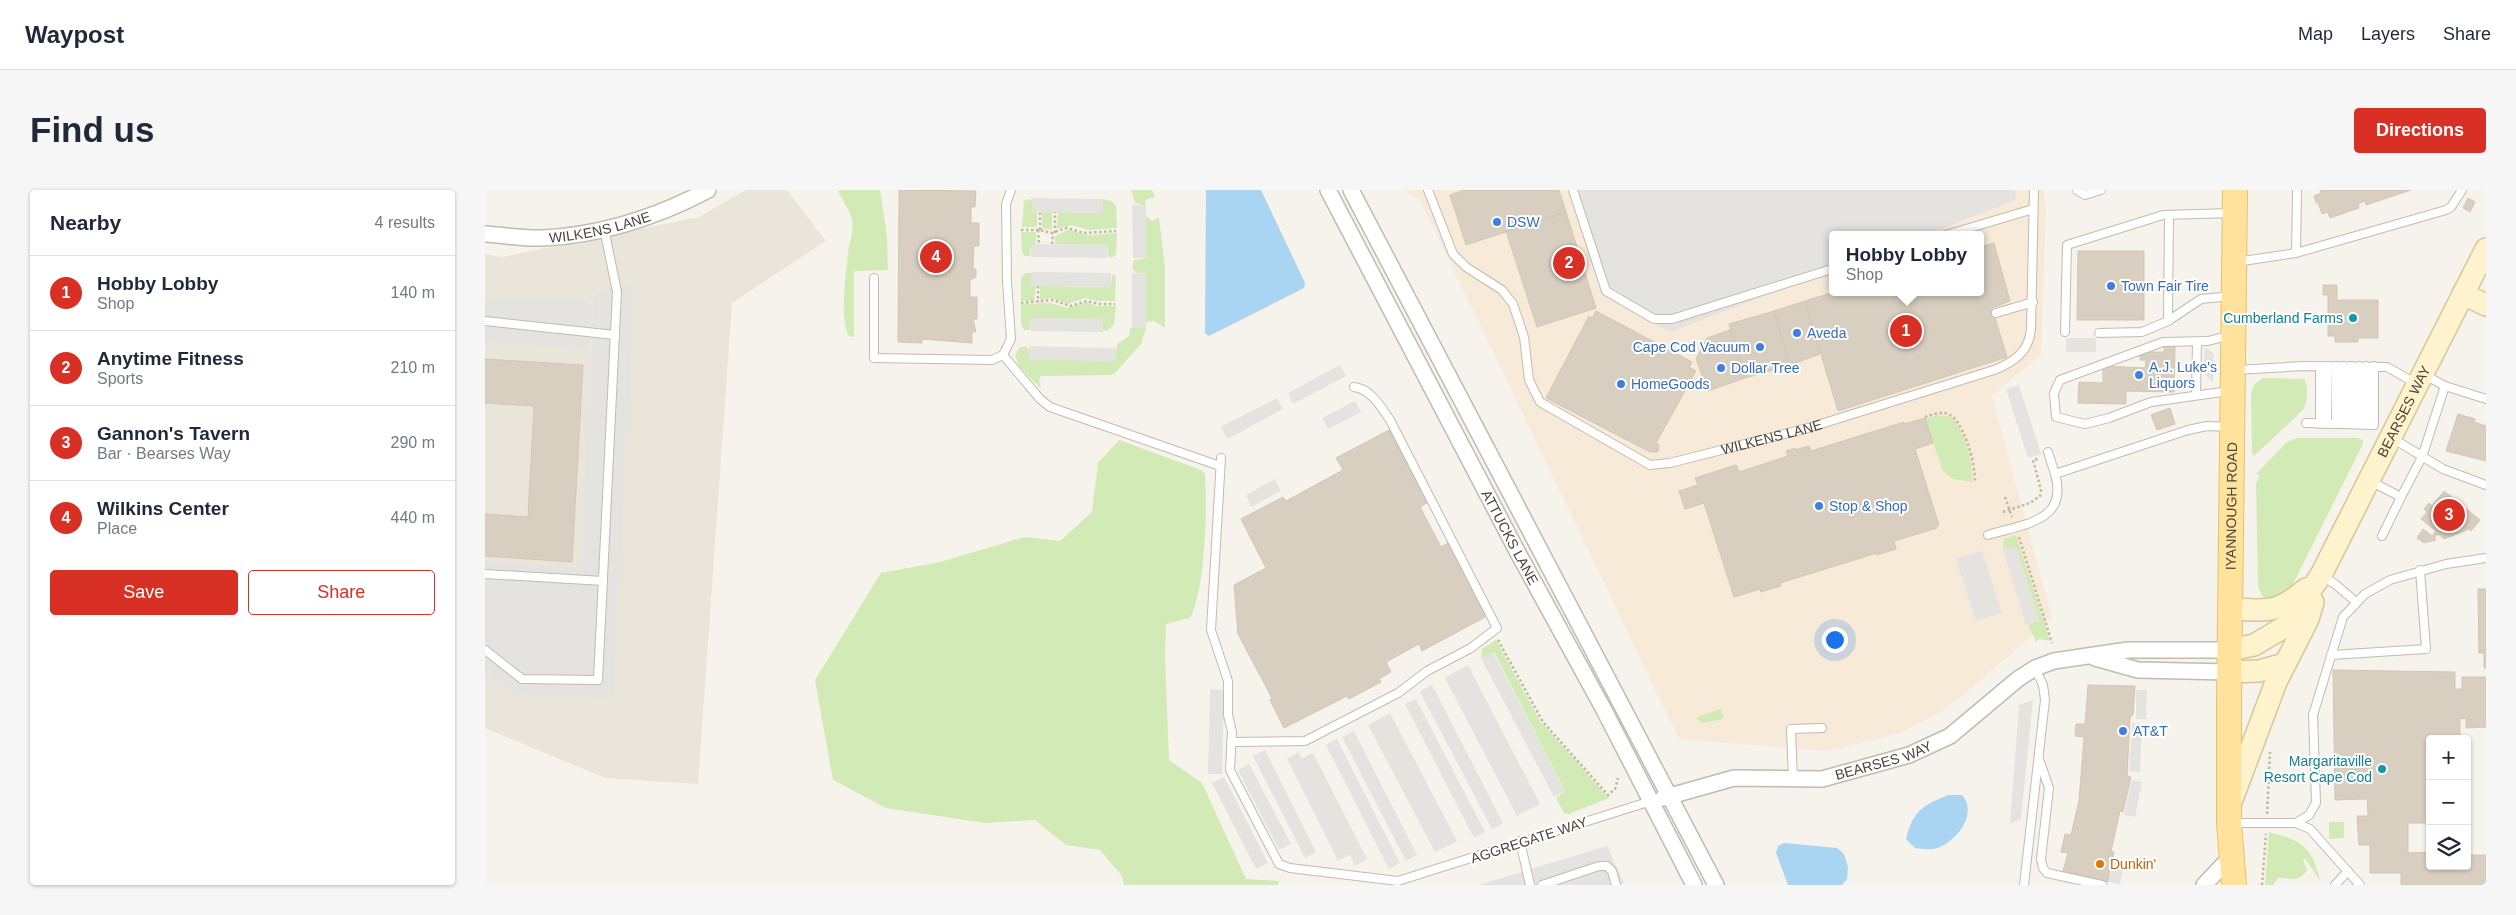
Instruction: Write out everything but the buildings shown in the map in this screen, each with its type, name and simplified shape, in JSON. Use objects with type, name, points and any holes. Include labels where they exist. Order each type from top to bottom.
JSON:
[{"type":"main road","name":"IYANNOUGH ROAD","points":[[2227,878],[2235,201]]},
{"type":"main road","name":"BEARSES WAY","points":[[2229,661],[2285,626],[2321,575],[2486,249]]},
{"type":"main road","points":[[2463,294],[2486,305]]},
{"type":"main road","name":"BEARSES WAY","points":[[2229,661],[2259,671],[2284,664],[2308,619],[2321,575]]},
{"type":"main road","points":[[2230,609],[2269,610],[2282,607],[2321,575]]},
{"type":"main road","points":[[2229,815],[2284,664]]},
{"type":"street","name":"WILKENS LANE","points":[[485,234],[542,238],[604,228],[645,219],[708,190]]},
{"type":"street","name":"ATTUCKS LANE","points":[[1328,190],[1513,545],[1605,710],[1694,885]]},
{"type":"street","name":"ATTUCKS LANE","points":[[1351,190],[1716,885]]},
{"type":"street","name":"BEARSES WAY","points":[[1651,801],[1734,778],[1822,779],[1847,774],[1909,755],[1937,744],[1971,721],[2018,678],[2035,668],[2067,658],[2091,657],[2128,650],[2229,661]]},
{"type":"street","name":"BEARSES WAY","points":[[2091,657],[2138,670],[2229,661]]},
{"type":"street","points":[[2204,885],[2227,878]]},
{"type":"lane","points":[[874,278],[874,358],[991,360],[1003,355],[1011,339],[1007,204],[1011,190]]},
{"type":"lane","name":"WILKENS LANE","points":[[1428,190],[1453,254],[1466,267],[1502,290],[1513,304],[1524,337],[1529,380],[1540,402],[1651,465],[1670,463],[1807,428],[1994,370],[2015,360],[2025,349],[2031,335],[2033,302],[2033,190]]},
{"type":"lane","points":[[1573,190],[1606,291],[1654,319],[1673,319],[1829,271]]},
{"type":"lane","points":[[2077,190],[2085,195],[2101,190]]},
{"type":"lane","points":[[2296,253],[2297,190]]},
{"type":"lane","points":[[2234,263],[2296,253],[2446,210],[2451,208],[2462,190]]},
{"type":"lane","points":[[2065,332],[2067,245],[2169,215],[2235,201]]},
{"type":"lane","points":[[1959,231],[2033,209]]},
{"type":"lane","points":[[2168,321],[2169,215]]},
{"type":"lane","points":[[485,650],[522,679],[598,680],[617,292],[604,228]]},
{"type":"lane","points":[[2099,333],[2134,334],[2150,330],[2168,321],[2201,299],[2233,296]]},
{"type":"lane","points":[[1996,313],[2033,302]]},
{"type":"lane","points":[[485,321],[615,335]]},
{"type":"lane","points":[[2233,334],[2197,342],[2163,342],[2060,380],[2054,393],[2057,417],[2085,424],[2109,418],[2141,404],[2196,394],[2232,380],[2324,366],[2392,368],[2421,380],[2486,400]]},
{"type":"lane","points":[[2196,394],[2197,342]]},
{"type":"lane","points":[[1003,355],[1040,399],[1050,407],[1221,462],[1211,630],[1228,681],[1228,715],[1232,732],[1231,742],[1305,741],[1398,693],[1427,671],[1471,648],[1497,628],[1390,420],[1366,390],[1354,387]]},
{"type":"lane","points":[[2324,366],[2343,424]]},
{"type":"lane","points":[[2306,423],[2374,425],[2355,366]]},
{"type":"lane","points":[[2343,424],[2355,366]]},
{"type":"lane","points":[[2343,424],[2355,366]]},
{"type":"lane","points":[[2382,536],[2422,457],[2445,386]]},
{"type":"lane","points":[[2055,474],[2196,428],[2233,427]]},
{"type":"lane","points":[[2392,438],[2443,469],[2486,485]]},
{"type":"lane","points":[[1988,534],[2049,514],[2056,505],[2059,495],[2049,453]]},
{"type":"lane","points":[[2370,481],[2401,497]]},
{"type":"lane","points":[[2296,823],[2309,815],[2315,804],[2313,714],[2343,617],[2355,602],[2390,580],[2420,570],[2486,558]]},
{"type":"lane","points":[[2331,655],[2426,649],[2420,570]]},
{"type":"lane","points":[[485,574],[603,581]]},
{"type":"lane","points":[[2321,575],[2335,584],[2355,602]]},
{"type":"lane","points":[[2025,885],[2045,693],[2035,668]]},
{"type":"lane","points":[[1793,780],[1791,730],[1822,728]]},
{"type":"lane","name":"AGGREGATE WAY","points":[[1231,742],[1231,774],[1279,864],[1290,868],[1408,882],[1521,842],[1651,801]]},
{"type":"lane","points":[[2039,757],[2049,788],[2041,865],[2045,871],[2051,874],[2102,885]]},
{"type":"lane","points":[[2229,815],[2266,822],[2296,823],[2314,832],[2359,885]]},
{"type":"lane","points":[[1521,842],[1530,885]]},
{"type":"lane","points":[[1542,885],[1599,866],[1607,866],[1616,885]]},
{"type":"lane","points":[[2335,885],[2348,871]]},
{"type":"path","points":[[1039,244],[1040,212]]},
{"type":"path","points":[[1052,244],[1055,212]]},
{"type":"path","points":[[1021,230],[1039,230],[1054,233],[1067,228],[1084,232],[1116,230]]},
{"type":"path","points":[[1038,286],[1038,303]]},
{"type":"path","points":[[1021,303],[1038,303],[1053,300],[1070,306],[1087,301],[1099,304],[1115,304]]},
{"type":"path","points":[[1925,417],[1941,413],[1957,419],[1973,461],[1975,482]]},
{"type":"path","points":[[2003,512],[2030,503],[2040,496],[2041,490],[2033,460],[2049,453]]},
{"type":"path","points":[[2005,497],[2013,518]]},
{"type":"path","points":[[2018,535],[2052,643]]},
{"type":"path","points":[[1493,631],[1537,713],[1562,745],[1608,795],[1615,789],[1618,778]]},
{"type":"path","points":[[2262,885],[2271,744]]},
{"type":"shaded area","points":[[746,190],[787,190],[826,241],[732,303],[698,784],[605,778],[485,728],[485,254],[502,257],[699,217]]},
{"type":"shaded area","points":[[1404,190],[2044,190],[2046,210],[2041,355],[1992,396],[2052,618],[1966,693],[1935,716],[1903,732],[1829,751],[1679,739],[1420,200]]},
{"type":"shaded area","points":[[1568,190],[2015,190],[2016,200],[1935,231],[1829,231],[1829,271],[1670,332],[1602,295]]},
{"type":"shaded area","points":[[1032,198],[1103,199],[1103,213],[1032,212]]},
{"type":"shaded area","points":[[1132,205],[1146,205],[1146,258],[1133,258]]},
{"type":"shaded area","points":[[1031,244],[1108,245],[1107,258],[1031,257]]},
{"type":"shaded area","points":[[1031,272],[1111,273],[1111,287],[1031,286]]},
{"type":"shaded area","points":[[1132,273],[1146,274],[1146,328],[1132,328]]},
{"type":"shaded area","points":[[635,285],[613,698],[520,695],[485,674],[485,561],[580,569],[595,291]]},
{"type":"shaded area","points":[[485,300],[587,300],[590,348],[485,343]]},
{"type":"shaded area","points":[[1031,318],[1103,319],[1103,332],[1031,331]]},
{"type":"shaded area","points":[[2066,338],[2096,338],[2096,352],[2066,352]]},
{"type":"shaded area","points":[[1029,346],[1116,348],[1115,361],[1029,360]]},
{"type":"shaded area","points":[[2205,347],[2214,354],[2213,382],[2203,373]]},
{"type":"shaded area","points":[[1340,365],[1346,376],[1293,404],[1288,393]]},
{"type":"shaded area","points":[[2019,385],[2041,454],[2028,458],[2006,389]]},
{"type":"shaded area","points":[[1277,398],[1283,409],[1227,439],[1221,427]]},
{"type":"shaded area","points":[[1355,401],[1361,412],[1328,429],[1322,418]]},
{"type":"shaded area","points":[[1275,479],[1281,491],[1251,507],[1246,495]]},
{"type":"shaded area","points":[[2016,547],[2039,621],[2026,625],[2003,550]]},
{"type":"shaded area","points":[[1982,551],[2002,613],[1976,621],[1956,559]]},
{"type":"shaded area","points":[[1493,652],[1565,791],[1554,797],[1481,658]]},
{"type":"shaded area","points":[[1468,665],[1540,804],[1517,816],[1445,678]]},
{"type":"shaded area","points":[[1432,685],[1503,823],[1492,829],[1420,692]]},
{"type":"shaded area","points":[[1210,689],[1224,690],[1222,774],[1208,774]]},
{"type":"shaded area","points":[[2136,690],[2147,690],[2146,719],[2136,719]]},
{"type":"shaded area","points":[[1416,699],[1485,832],[1474,838],[1405,704]]},
{"type":"shaded area","points":[[2033,700],[2021,819],[2010,824],[2019,705]]},
{"type":"shaded area","points":[[1390,713],[1457,841],[1435,852],[1368,725]]},
{"type":"shaded area","points":[[2132,723],[2142,724],[2140,772],[2129,771]]},
{"type":"shaded area","points":[[1354,731],[1417,855],[1406,861],[1342,737]]},
{"type":"shaded area","points":[[1337,739],[1400,863],[1389,869],[1326,745]]},
{"type":"shaded area","points":[[1265,750],[1316,852],[1305,858],[1253,756]]},
{"type":"shaded area","points":[[1298,752],[1302,758],[1313,753],[1367,859],[1355,866],[1350,855],[1338,861],[1287,759]]},
{"type":"shaded area","points":[[1249,764],[1291,844],[1279,850],[1238,770]]},
{"type":"shaded area","points":[[1224,777],[1268,863],[1256,869],[1212,783]]},
{"type":"shaded area","points":[[2132,780],[2142,782],[2135,817],[2124,815]]},
{"type":"shaded area","points":[[1607,846],[1624,883],[1616,885],[1478,885]]},
{"type":"shaded area","points":[[2115,859],[2125,861],[2120,884],[2109,882]]},
{"type":"green space","points":[[880,190],[887,236],[888,270],[854,271],[854,337],[849,336],[844,319],[845,284],[852,220],[838,191]]},
{"type":"green space","points":[[1131,190],[1152,190],[1155,197],[1145,200],[1146,205],[1138,204]]},
{"type":"green space","points":[[1103,199],[1111,201],[1116,206],[1117,228],[1089,230],[1071,225],[1057,229],[1058,212],[1103,213]]},
{"type":"green space","points":[[1032,200],[1032,212],[1037,212],[1037,227],[1022,227],[1024,201]]},
{"type":"green space","points":[[1042,212],[1052,212],[1052,230],[1042,228]]},
{"type":"green space","points":[[1146,216],[1152,221],[1159,217],[1165,267],[1165,328],[1154,321],[1146,322],[1146,274],[1136,273],[1132,268],[1134,260],[1146,258]]},
{"type":"green space","points":[[1068,230],[1088,235],[1117,233],[1116,255],[1111,258],[1108,256],[1108,245],[1055,244],[1055,236]]},
{"type":"green space","points":[[1021,232],[1036,232],[1036,244],[1031,244],[1030,256],[1025,256],[1022,252]]},
{"type":"green space","points":[[1025,273],[1031,273],[1031,286],[1036,286],[1034,301],[1021,301],[1021,278]]},
{"type":"green space","points":[[1114,274],[1116,277],[1115,301],[1097,301],[1085,298],[1068,304],[1051,298],[1040,301],[1040,286],[1111,287],[1112,275]]},
{"type":"green space","points":[[1087,302],[1096,306],[1116,306],[1114,324],[1107,331],[1103,330],[1103,319],[1031,318],[1030,330],[1024,330],[1021,324],[1021,304],[1051,303],[1068,308]]},
{"type":"green space","points":[[1130,328],[1146,328],[1141,344],[1111,375],[1041,376],[1039,379],[1041,389],[1020,367],[1015,356],[1019,348],[1026,346],[1029,350],[1029,359],[1115,361],[1117,344],[1129,336]]},
{"type":"green space","points":[[2263,378],[2304,379],[2307,386],[2307,399],[2303,410],[2254,456],[2252,453],[2251,393],[2255,384]]},
{"type":"green space","points":[[1938,415],[1951,417],[1960,429],[1970,457],[1972,482],[1953,479],[1943,471],[1925,419]]},
{"type":"green space","points":[[2297,438],[2358,438],[2363,440],[2363,444],[2293,584],[2275,599],[2263,597],[2258,587],[2256,484],[2260,476],[2256,474],[2287,442]]},
{"type":"green space","points":[[1119,440],[1201,470],[1205,474],[1204,548],[1195,604],[1190,618],[1166,624],[1165,657],[1169,760],[1202,783],[1246,879],[1279,881],[1278,885],[1124,885],[1122,876],[1100,850],[1066,845],[1035,820],[985,823],[886,808],[833,780],[815,680],[881,573],[940,562],[1025,537],[1060,541],[1092,512],[1098,463]]},
{"type":"green space","points":[[2016,535],[2050,641],[2039,639],[2036,642],[2028,625],[2039,620],[2016,547],[2005,549],[2003,547],[2004,539]]},
{"type":"green space","points":[[1496,640],[1540,721],[1609,798],[1569,814],[1564,813],[1556,798],[1565,791],[1494,652],[1481,658],[1482,649]]},
{"type":"green space","points":[[1721,709],[1724,717],[1722,719],[1703,723],[1697,719],[1699,716]]},
{"type":"green space","points":[[2329,822],[2344,822],[2344,838],[2329,839]]},
{"type":"green space","points":[[2269,832],[2298,842],[2304,847],[2313,860],[2320,881],[2305,858],[2303,860],[2307,870],[2301,877],[2294,879],[2278,878],[2273,885],[2265,885]]},
{"type":"water","points":[[1206,190],[1261,190],[1305,283],[1304,288],[1209,336],[1205,333]]},
{"type":"water","points":[[1948,795],[1962,795],[1966,802],[1968,809],[1964,824],[1955,837],[1939,848],[1915,848],[1906,839],[1912,822],[1925,806]]},
{"type":"water","points":[[1784,843],[1837,848],[1844,854],[1848,867],[1847,879],[1842,885],[1788,885],[1776,853],[1778,846]]},
{"type":"place","name":"DSW","points":[[1497,222]]},
{"type":"place","name":"Wilkins Center","points":[[936,257]]},
{"type":"place","name":"Anytime Fitness","points":[[1569,263]]},
{"type":"place","name":"Town Fair Tire","points":[[2111,286]]},
{"type":"place","name":"Cumberland Farms","points":[[2353,318]]},
{"type":"place","name":"Hobby Lobby","points":[[1906,331]]},
{"type":"place","name":"Aveda","points":[[1797,333]]},
{"type":"place","name":"Cape Cod Vacuum","points":[[1760,347]]},
{"type":"place","name":"Dollar Tree","points":[[1721,368]]},
{"type":"place","name":"A.J. Luke's Liquors","points":[[2139,375]]},
{"type":"place","name":"HomeGoods","points":[[1621,384]]},
{"type":"place","name":"Stop & Shop","points":[[1819,506]]},
{"type":"place","name":"Gannon's Tavern","points":[[2449,515]]},
{"type":"place","name":"AT&T","points":[[2123,731]]},
{"type":"place","name":"Margaritaville Resort Cape Cod","points":[[2382,769]]},
{"type":"place","name":"Dunkin'","points":[[2100,864]]}]
